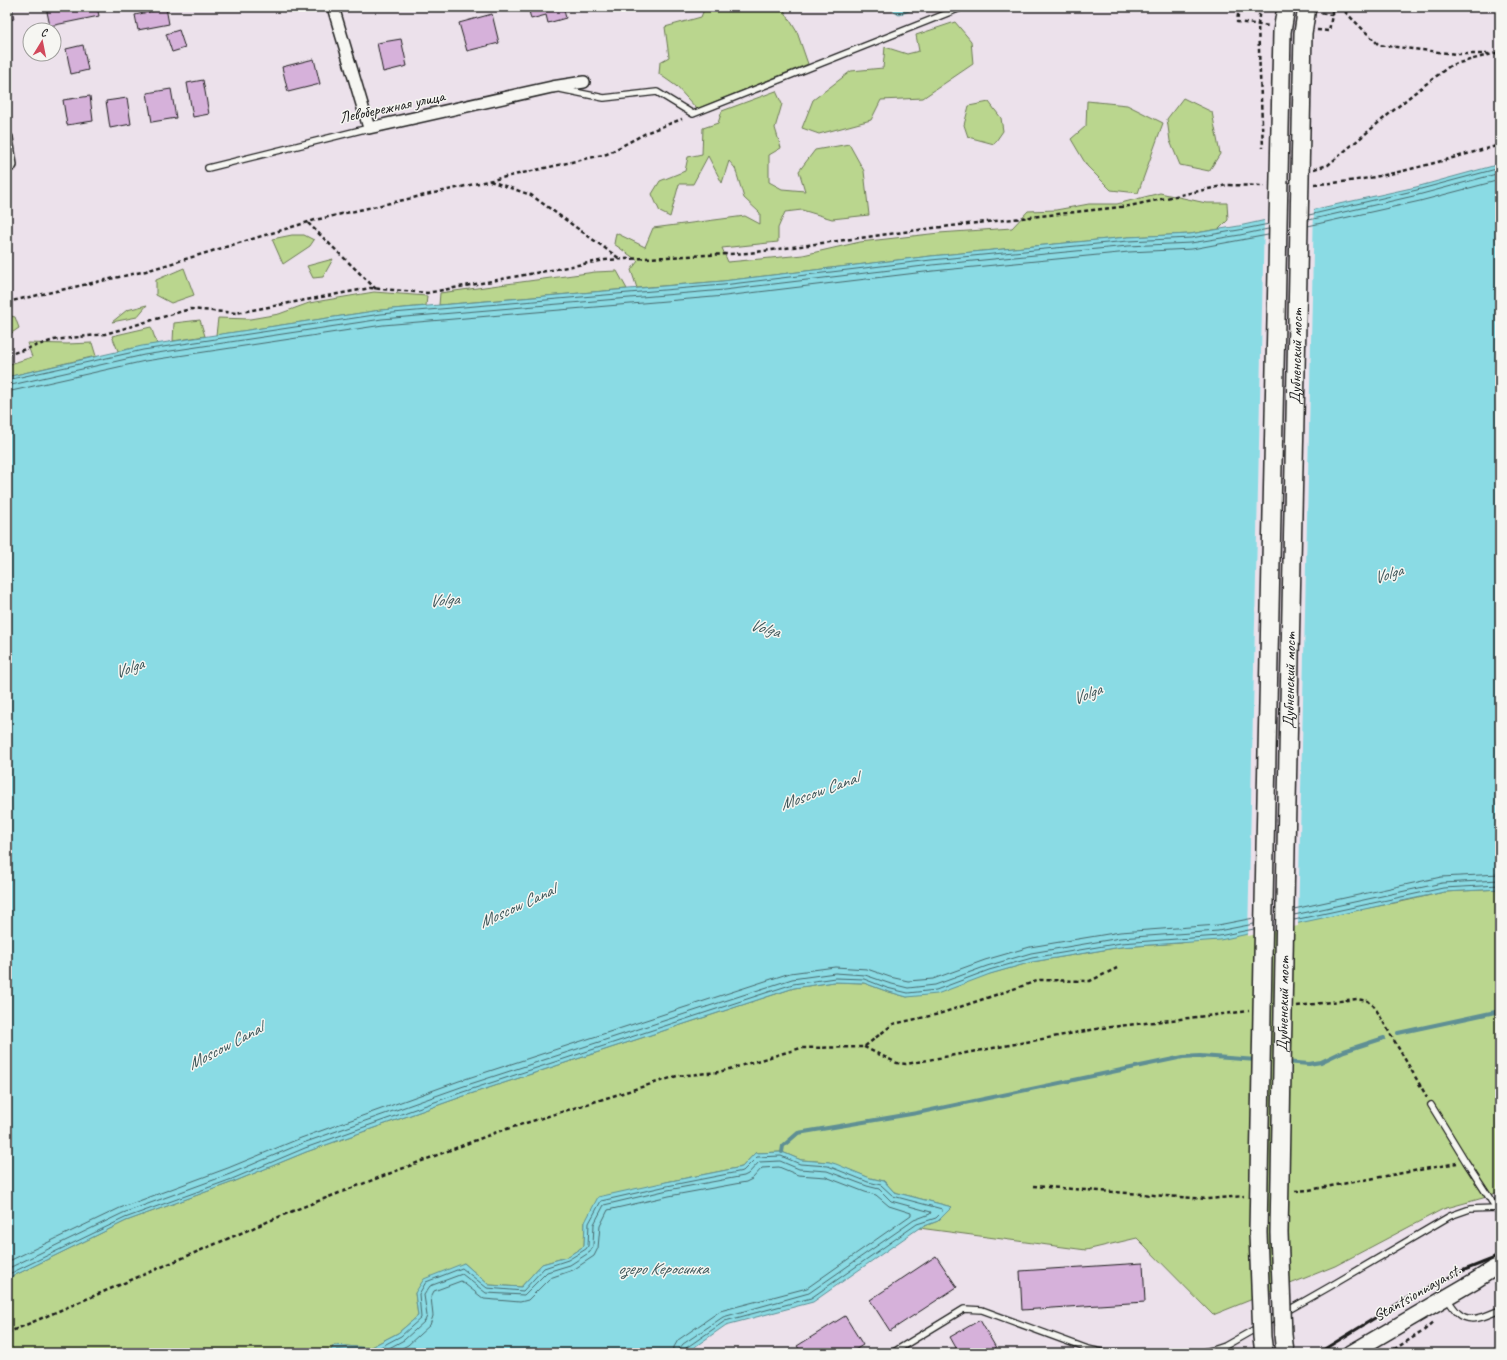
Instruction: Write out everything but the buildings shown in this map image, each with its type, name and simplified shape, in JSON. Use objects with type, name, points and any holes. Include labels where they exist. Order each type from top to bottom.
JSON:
[{"type":"main road","name":"Дубненский мост","points":[[1264,1353],[1262,1337],[1258,1225],[1264,849],[1282,40],[1286,7]]},
{"type":"main road","name":"Дубненский мост","points":[[1285,1353],[1279,1225],[1303,33],[1307,7]]},
{"type":"main road","name":"Stantsionnaya st.","points":[[1351,1353],[1446,1298],[1494,1269],[1500,1263]]},
{"type":"street","points":[[333,7],[369,128]]},
{"type":"street","name":"Левобережная улица","points":[[369,128],[552,87],[584,82]]},
{"type":"street","points":[[7,138],[9,165]]},
{"type":"lane","points":[[552,87],[604,98],[657,92],[693,114],[963,7]]},
{"type":"lane","name":"Левобережная улица","points":[[208,168],[369,128]]},
{"type":"lane","points":[[1431,1105],[1466,1162],[1498,1209]]},
{"type":"lane","points":[[892,1353],[964,1309],[982,1310],[1088,1349],[1106,1353],[1198,1353],[1213,1350],[1226,1346],[1267,1323],[1450,1216],[1470,1209],[1498,1209]]},
{"type":"lane","points":[[1446,1298],[1459,1314],[1468,1319],[1479,1319],[1500,1310]]},
{"type":"path","points":[[1239,7],[1237,22],[1258,25]]},
{"type":"path","points":[[1260,7],[1258,25],[1263,155]]},
{"type":"path","points":[[1332,7],[1332,15]]},
{"type":"path","points":[[1340,7],[1379,45],[1456,54],[1493,54]]},
{"type":"path","points":[[1313,30],[1329,31]]},
{"type":"path","points":[[1314,169],[1328,165],[1413,94],[1452,65],[1500,52]]},
{"type":"path","points":[[7,302],[146,271],[307,223],[607,154],[648,132],[693,114]]},
{"type":"path","points":[[1308,184],[1337,184],[1396,172],[1500,145]]},
{"type":"path","points":[[490,180],[531,195],[620,259]]},
{"type":"path","points":[[7,354],[54,340],[105,334],[190,308],[236,313],[370,288],[427,293],[598,261],[749,253],[933,228],[1129,206],[1227,185],[1264,186]]},
{"type":"path","points":[[307,223],[377,289]]},
{"type":"path","points":[[864,1047],[893,1024],[939,1014],[1040,980],[1090,981],[1117,968]]},
{"type":"path","points":[[1293,1006],[1356,999],[1368,1001],[1374,1006],[1431,1105]]},
{"type":"path","points":[[7,1333],[295,1210],[497,1132],[677,1076],[719,1072],[801,1048],[864,1047],[897,1063],[906,1064],[1102,1028],[1253,1010]]},
{"type":"green space","points":[[705,7],[782,7],[797,32],[808,64],[697,109],[676,86],[659,74],[660,62],[669,57],[665,27],[701,17]]},
{"type":"green space","points":[[955,22],[971,41],[973,64],[923,98],[881,100],[871,120],[819,134],[802,128],[813,100],[851,71],[883,68],[885,47],[907,54],[919,51],[916,35]]},
{"type":"green space","points":[[776,91],[782,104],[775,128],[781,148],[769,155],[769,182],[782,189],[805,191],[799,171],[815,150],[849,144],[864,171],[869,215],[832,219],[802,210],[785,212],[778,228],[778,242],[722,248],[728,262],[803,255],[860,242],[939,233],[1012,228],[1028,211],[1056,210],[1089,204],[1117,204],[1160,193],[1206,203],[1227,203],[1228,220],[1219,229],[1190,234],[1128,237],[931,256],[723,281],[637,288],[631,270],[638,261],[614,244],[616,233],[645,247],[653,228],[745,216],[760,224],[760,213],[744,198],[735,168],[729,161],[722,183],[708,156],[693,184],[679,184],[670,217],[660,212],[652,194],[660,181],[685,171],[688,157],[702,154],[703,128],[718,123],[722,111]]},
{"type":"green space","points":[[1183,98],[1212,112],[1220,154],[1209,171],[1180,165],[1170,141],[1167,119]]},
{"type":"green space","points":[[1087,101],[1127,105],[1163,123],[1138,193],[1111,190],[1087,166],[1071,139],[1086,126]]},
{"type":"green space","points":[[989,102],[1001,118],[1003,131],[994,144],[968,137],[964,125],[969,106]]},
{"type":"green space","points":[[292,235],[304,235],[314,240],[310,246],[283,264],[272,239]]},
{"type":"green space","points":[[333,259],[323,277],[313,278],[307,266]]},
{"type":"green space","points":[[184,268],[194,295],[171,303],[156,295],[156,280]]},
{"type":"green space","points":[[617,271],[627,289],[439,305],[440,293],[595,272]]},
{"type":"green space","points":[[374,292],[427,296],[426,306],[381,310],[216,335],[218,318],[250,319],[279,314],[309,303]]},
{"type":"green space","points":[[147,305],[137,317],[112,322],[127,310]]},
{"type":"green space","points":[[7,315],[15,317],[19,328],[7,336]]},
{"type":"green space","points":[[200,320],[205,336],[173,341],[174,323]]},
{"type":"green space","points":[[151,327],[157,344],[118,351],[112,336]]},
{"type":"green space","points":[[27,343],[92,343],[96,356],[7,377],[7,365],[32,357]]},
{"type":"green space","points":[[1500,889],[1500,1191],[1483,1198],[1443,1209],[1335,1266],[1213,1315],[1137,1238],[1086,1250],[919,1228],[938,1221],[952,1207],[894,1192],[884,1181],[870,1178],[829,1162],[801,1160],[782,1152],[755,1153],[742,1167],[666,1182],[585,1222],[584,1246],[567,1257],[542,1264],[521,1287],[489,1285],[464,1263],[415,1293],[418,1316],[398,1333],[369,1348],[334,1345],[329,1353],[7,1353],[7,1279],[126,1221],[233,1182],[306,1152],[464,1096],[794,988],[834,982],[864,983],[907,997],[1032,962],[1121,947],[1181,943],[1405,901],[1444,892]]},
{"type":"water","points":[[892,7],[919,7],[899,15],[894,12]]},
{"type":"water","points":[[1500,164],[1500,889],[1444,892],[1220,940],[1121,947],[1032,962],[990,974],[937,994],[907,997],[864,983],[834,982],[794,988],[464,1096],[306,1152],[233,1182],[126,1221],[7,1279],[7,1007],[9,998],[7,997],[7,377],[142,346],[381,310],[723,281],[931,256],[1128,237],[1190,234],[1239,226],[1416,187]]},
{"type":"water","name":"озеро Керосинка","points":[[782,1152],[801,1160],[836,1164],[870,1178],[884,1181],[894,1192],[952,1207],[938,1221],[919,1228],[813,1302],[726,1325],[686,1353],[329,1353],[334,1345],[369,1348],[398,1333],[418,1316],[415,1293],[424,1279],[464,1263],[489,1285],[521,1287],[542,1264],[567,1257],[584,1246],[585,1222],[598,1197],[742,1167],[755,1153]]},
{"type":"pier","points":[[1314,207],[1298,926],[1248,936],[1264,219]]},
{"type":"waterway","points":[[1398,1033],[1500,1011]]},
{"type":"waterway","points":[[1285,1062],[1309,1064],[1321,1062],[1344,1051],[1384,1038]]},
{"type":"waterway","points":[[782,1152],[783,1146],[798,1133],[917,1113],[1183,1057],[1200,1056],[1257,1060]]},
{"type":"railway","points":[[1318,1353],[1409,1297],[1462,1271],[1500,1256]]},
{"type":"water label","name":"Volga","points":[[1388,574]]},
{"type":"water label","name":"Volga","points":[[444,600]]},
{"type":"water label","name":"Volga","points":[[765,628]]},
{"type":"water label","name":"Volga","points":[[129,668]]},
{"type":"water label","name":"Volga","points":[[1087,694]]},
{"type":"water label","name":"Moscow Canal","points":[[819,791]]},
{"type":"water label","name":"Moscow Canal","points":[[517,906]]},
{"type":"water label","name":"Moscow Canal","points":[[225,1046]]}]
